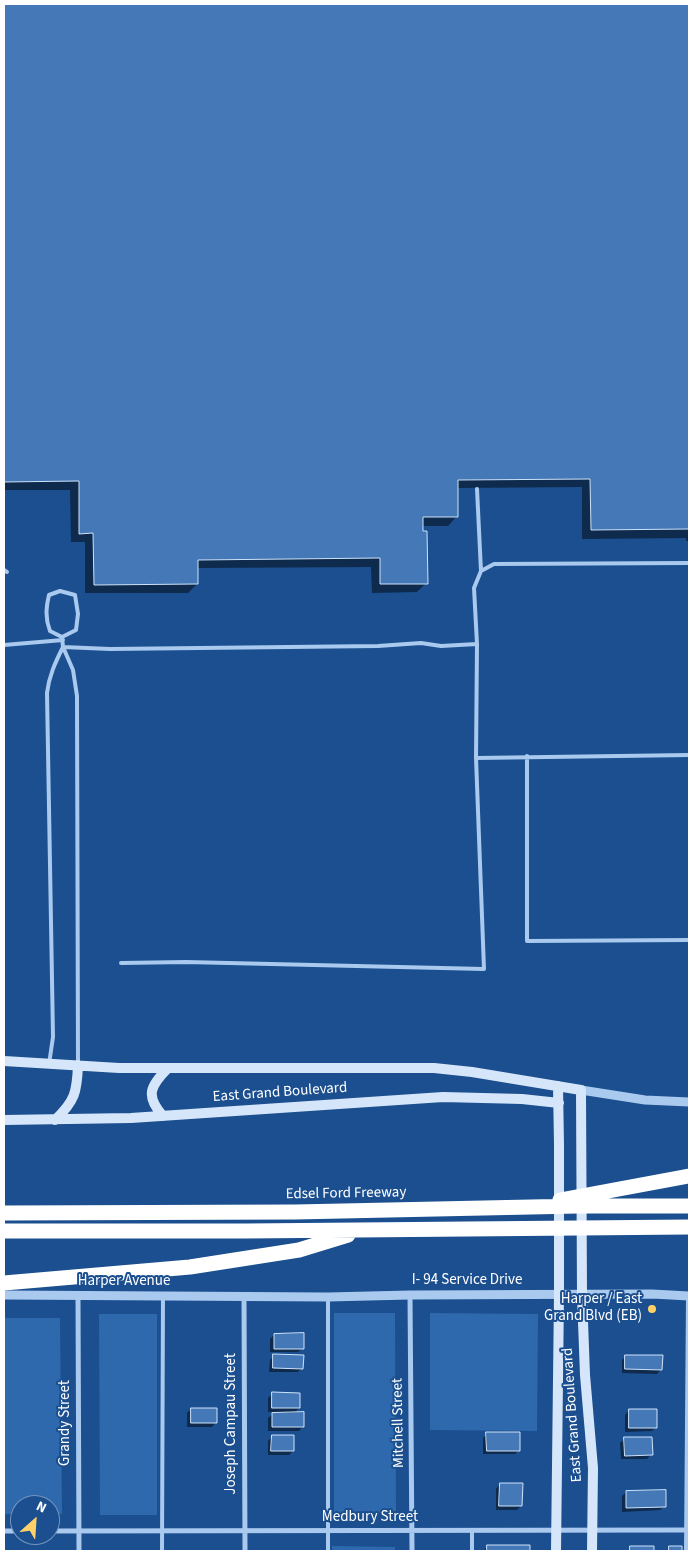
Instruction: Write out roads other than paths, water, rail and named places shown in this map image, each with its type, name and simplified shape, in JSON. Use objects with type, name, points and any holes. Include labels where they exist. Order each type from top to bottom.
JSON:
[{"type":"highway","points":[[524,1207],[689,1176]]},
{"type":"highway","name":"Edsel Ford Freeway","points":[[4,1213],[295,1212],[524,1207],[689,1206]]},
{"type":"highway","points":[[4,1231],[689,1226]]},
{"type":"highway","points":[[4,1283],[190,1267],[298,1250],[365,1229]]},
{"type":"main road","name":"East Grand Boulevard","points":[[4,1061],[168,1068],[442,1069],[472,1072],[581,1090],[581,1257],[585,1375],[592,1444],[592,1551]]},
{"type":"main road","points":[[55,1120],[66,1110],[76,1094],[78,1065]]},
{"type":"main road","points":[[163,1116],[153,1103],[152,1091],[159,1077],[168,1068]]},
{"type":"main road","name":"East Grand Boulevard","points":[[556,1551],[559,1294],[558,1086]]},
{"type":"main road","name":"East Grand Boulevard","points":[[4,1120],[163,1116],[442,1097],[522,1099],[558,1103]]},
{"type":"street","points":[[581,1090],[645,1100],[689,1102]]},
{"type":"street","name":"Harper Avenue","points":[[4,1294],[244,1296]]},
{"type":"street","name":"Mitchell Street","points":[[410,1294],[412,1551]]},
{"type":"street","name":"I- 94 Service Drive","points":[[244,1296],[652,1294],[688,1296]]},
{"type":"street","name":"Grandy Street","points":[[78,1295],[79,1551]]},
{"type":"street","name":"Joseph Campau Street","points":[[244,1296],[246,1551]]},
{"type":"street","name":"Medbury Street","points":[[60,1531],[688,1530]]},
{"type":"lane","points":[[121,963],[186,962],[484,969],[476,758],[477,644],[474,588],[481,571],[477,489]]},
{"type":"lane","points":[[481,571],[494,564],[689,563]]},
{"type":"lane","points":[[4,645],[63,638],[76,630],[78,614],[75,595],[60,591],[49,595],[46,607],[50,631],[63,638]]},
{"type":"lane","points":[[63,638],[63,647],[73,670],[77,696],[78,1065]]},
{"type":"lane","points":[[63,647],[116,649],[378,646],[421,643],[441,646],[477,644]]},
{"type":"lane","points":[[49,1064],[53,1037],[47,693],[49,677],[63,647]]},
{"type":"lane","points":[[476,758],[689,755]]},
{"type":"lane","points":[[527,756],[528,941],[689,940]]},
{"type":"lane","points":[[162,1551],[163,1296]]},
{"type":"lane","points":[[686,1551],[688,1530],[688,1296]]},
{"type":"lane","points":[[328,1297],[328,1551]]},
{"type":"lane","points":[[472,1530],[472,1551]]},
{"type":"place","name":"Harper / East Grand Blvd (EB)","points":[[652,1309]]}]
